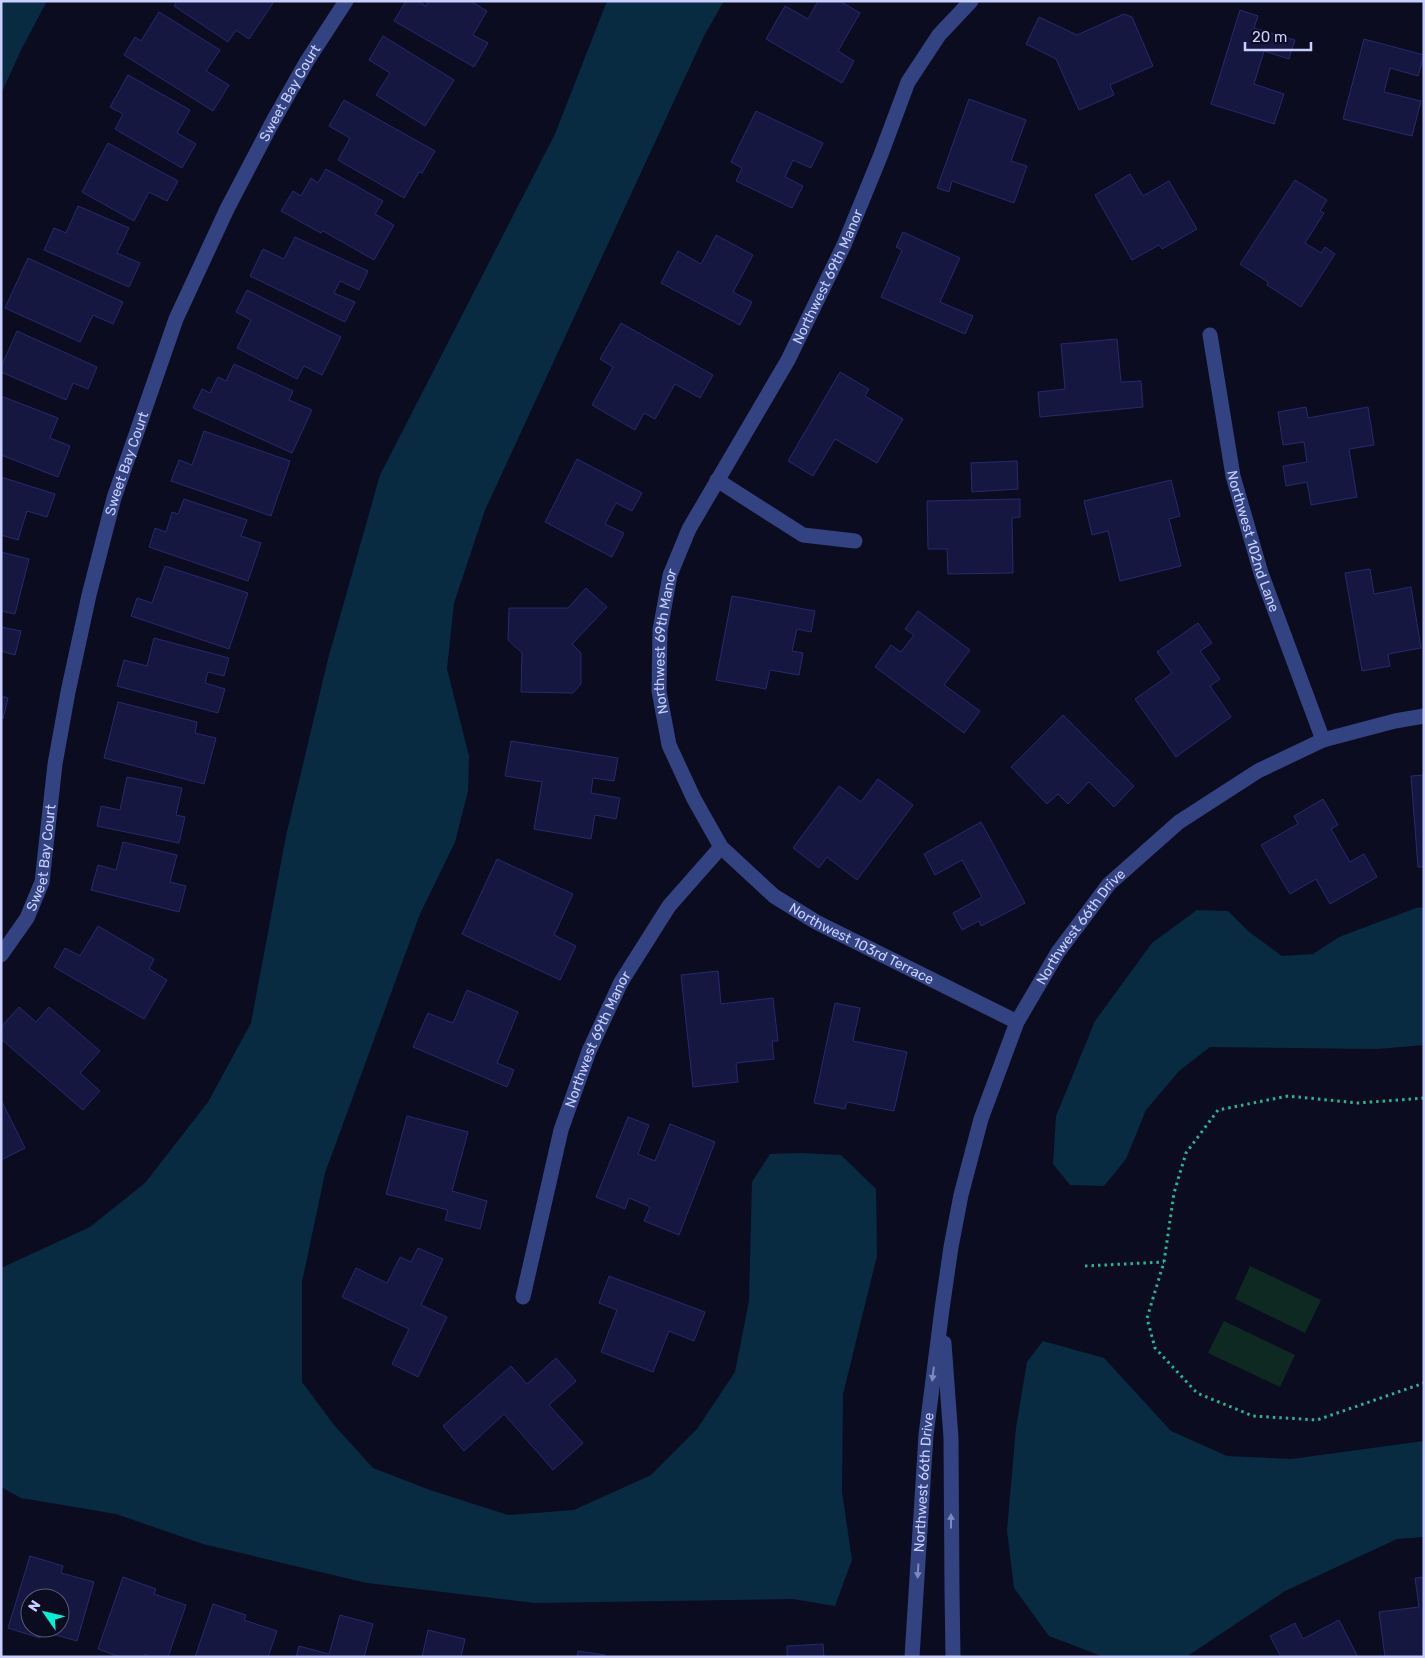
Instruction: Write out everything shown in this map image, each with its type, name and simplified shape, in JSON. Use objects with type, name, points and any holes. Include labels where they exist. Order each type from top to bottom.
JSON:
[{"type":"street","name":"Sweet Bay Court","points":[[1,955],[26,918],[42,882],[55,764],[89,595],[114,498],[176,319],[227,209],[272,123],[346,1]]},
{"type":"street","name":"Northwest 69th Manor","points":[[523,1297],[562,1130],[589,1052],[622,982],[669,906],[721,847],[694,800],[670,745],[659,691],[660,630],[670,575],[689,528],[788,360],[844,245],[908,82],[939,35],[972,1]]},
{"type":"street","name":"Northwest 102nd Lane","points":[[1210,335],[1233,476],[1261,573],[1323,740]]},
{"type":"street","points":[[718,480],[803,535],[855,541]]},
{"type":"street","name":"Northwest 66th Drive","points":[[912,1657],[926,1436],[942,1309],[961,1195],[981,1119],[1017,1022],[1058,952],[1109,884],[1179,822],[1258,771],[1323,740],[1395,720],[1424,716]]},
{"type":"street","name":"Northwest 103rd Terrace","points":[[721,847],[774,896],[816,922],[1017,1022]]},
{"type":"street","name":"Northwest 66th Drive","points":[[942,1309],[951,1438],[953,1657]]},
{"type":"path","points":[[1424,1098],[1358,1103],[1288,1096],[1218,1110],[1186,1153],[1174,1193],[1164,1262],[1147,1318],[1155,1348],[1197,1393],[1253,1416],[1317,1420],[1424,1383]]},
{"type":"path","points":[[1085,1266],[1164,1262]]},
{"type":"green space","points":[[1250,1266],[1321,1300],[1305,1333],[1235,1299]]},
{"type":"green space","points":[[1224,1321],[1295,1355],[1280,1387],[1208,1353]]},
{"type":"water","points":[[1,1],[47,1],[21,50],[1,94]]},
{"type":"water","points":[[607,1],[724,1],[705,34],[485,510],[454,603],[447,669],[469,756],[468,791],[455,842],[420,914],[325,1173],[302,1282],[302,1382],[334,1425],[373,1468],[430,1490],[508,1515],[574,1510],[651,1475],[697,1429],[735,1372],[749,1301],[752,1182],[770,1154],[841,1155],[876,1189],[877,1256],[843,1394],[842,1492],[852,1560],[835,1606],[793,1599],[535,1603],[367,1583],[203,1544],[116,1514],[21,1498],[1,1487],[1,1268],[90,1227],[145,1183],[208,1102],[251,1023],[286,836],[328,659],[380,475],[555,134]]},
{"type":"water","points":[[1424,907],[1424,1045],[1378,1049],[1210,1047],[1179,1071],[1146,1110],[1126,1159],[1104,1186],[1070,1185],[1053,1164],[1056,1116],[1095,1021],[1152,943],[1197,910],[1228,911],[1248,931],[1282,956],[1313,954],[1339,937],[1416,908]]},
{"type":"water","points":[[1043,1341],[1104,1358],[1171,1431],[1227,1456],[1291,1459],[1424,1441],[1424,1537],[1397,1539],[1285,1591],[1186,1657],[1104,1657],[1049,1636],[1014,1588],[1007,1530],[1016,1428],[1027,1362]]},
{"type":"building","points":[[177,1],[271,1],[273,3],[249,39],[236,30],[228,42],[174,6]]},
{"type":"building","points":[[406,1],[417,1],[426,6],[429,1],[470,1],[487,11],[473,35],[488,43],[474,67],[394,21]]},
{"type":"building","points":[[818,1],[840,1],[860,13],[838,51],[854,61],[842,83],[766,39],[785,6],[808,19]]},
{"type":"building","points":[[1240,10],[1258,16],[1254,28],[1295,40],[1289,59],[1264,51],[1254,84],[1284,94],[1274,124],[1211,104]]},
{"type":"building","points":[[159,12],[220,50],[206,71],[229,85],[213,111],[124,55],[135,37],[141,41]]},
{"type":"building","points":[[1124,14],[1132,17],[1153,66],[1110,85],[1114,95],[1079,110],[1056,59],[1026,44],[1039,17],[1077,35]]},
{"type":"building","points":[[383,36],[454,80],[425,126],[376,95],[390,73],[369,60]]},
{"type":"building","points":[[1364,39],[1424,55],[1418,76],[1390,68],[1384,92],[1421,101],[1412,136],[1343,119]]},
{"type":"building","points":[[128,75],[190,110],[177,133],[196,144],[182,168],[115,129],[123,114],[110,107]]},
{"type":"building","points":[[969,99],[1026,120],[1011,161],[1027,166],[1014,203],[952,181],[949,192],[937,188]]},
{"type":"building","points":[[344,100],[435,151],[422,173],[419,172],[404,198],[338,160],[350,138],[329,126]]},
{"type":"building","points":[[756,111],[823,143],[811,168],[793,160],[785,177],[803,186],[792,208],[736,181],[742,168],[731,162]]},
{"type":"building","points":[[108,143],[178,181],[167,201],[149,192],[134,221],[82,192]]},
{"type":"building","points":[[326,169],[383,201],[375,214],[394,225],[374,260],[323,231],[321,233],[281,211],[293,191],[301,196],[311,178],[318,183]]},
{"type":"building","points":[[1130,174],[1143,196],[1169,181],[1197,229],[1162,249],[1159,245],[1132,260],[1095,195]]},
{"type":"building","points":[[1295,180],[1327,200],[1320,211],[1324,213],[1305,243],[1321,253],[1325,247],[1335,254],[1301,307],[1267,285],[1268,282],[1240,264]]},
{"type":"building","points":[[78,206],[129,228],[117,253],[140,263],[129,287],[44,250],[54,228],[66,233]]},
{"type":"building","points":[[903,232],[960,258],[940,302],[973,316],[965,334],[881,297],[902,250],[896,247]]},
{"type":"building","points":[[716,235],[753,255],[733,292],[752,302],[740,325],[661,283],[678,251],[701,264]]},
{"type":"building","points":[[295,237],[368,271],[359,290],[340,281],[334,293],[355,302],[345,322],[250,276],[263,249],[284,259]]},
{"type":"building","points":[[28,258],[123,302],[113,324],[93,315],[80,342],[5,308]]},
{"type":"building","points":[[247,290],[341,337],[322,375],[304,366],[297,379],[237,348],[251,320],[236,312]]},
{"type":"building","points":[[621,323],[713,375],[700,398],[675,384],[655,419],[644,413],[635,430],[592,405],[613,367],[600,359]]},
{"type":"building","points":[[17,331],[97,367],[88,389],[73,383],[66,400],[1,372],[1,367]]},
{"type":"building","points":[[1117,339],[1121,382],[1141,381],[1143,407],[1040,417],[1038,392],[1065,389],[1061,344]]},
{"type":"building","points":[[234,364],[293,391],[289,400],[312,410],[292,453],[193,408],[202,389],[210,393],[218,377],[226,381]]},
{"type":"building","points":[[840,372],[869,389],[865,396],[903,419],[877,463],[835,439],[813,476],[788,461]]},
{"type":"building","points":[[1,396],[58,418],[50,438],[70,446],[58,477],[1,455]]},
{"type":"building","points":[[1306,407],[1308,418],[1368,407],[1374,445],[1349,449],[1357,497],[1311,505],[1307,482],[1286,486],[1283,466],[1307,462],[1304,442],[1283,445],[1278,412]]},
{"type":"building","points":[[204,431],[290,461],[271,516],[171,481],[179,460],[192,465]]},
{"type":"building","points":[[577,459],[642,493],[632,511],[616,503],[605,524],[624,533],[612,557],[545,522]]},
{"type":"building","points":[[1017,461],[1018,489],[972,492],[971,463]]},
{"type":"building","points":[[1,477],[55,494],[47,517],[27,511],[18,540],[1,535]]},
{"type":"building","points":[[1171,480],[1180,516],[1169,519],[1181,566],[1120,581],[1108,531],[1092,535],[1084,501]]},
{"type":"building","points":[[184,499],[247,520],[241,536],[261,543],[248,581],[149,547],[155,528],[166,532],[172,512],[178,514]]},
{"type":"building","points":[[1020,499],[1020,517],[1012,518],[1013,573],[948,574],[947,549],[928,549],[927,501]]},
{"type":"building","points":[[1,552],[29,559],[15,614],[1,611]]},
{"type":"building","points":[[165,566],[248,593],[229,649],[131,616],[137,598],[152,603]]},
{"type":"building","points":[[1370,569],[1374,594],[1411,587],[1421,648],[1388,654],[1390,666],[1362,671],[1345,573]]},
{"type":"building","points":[[586,588],[607,607],[572,644],[581,653],[581,684],[573,693],[521,692],[522,653],[508,640],[509,608],[568,608]]},
{"type":"building","points":[[732,596],[815,611],[811,632],[797,629],[792,651],[803,653],[799,675],[770,670],[766,689],[716,680]]},
{"type":"building","points":[[918,611],[970,650],[944,685],[980,711],[964,733],[875,667],[891,645],[901,652],[914,635],[905,629]]},
{"type":"building","points":[[1198,623],[1212,643],[1200,651],[1220,679],[1210,686],[1231,717],[1176,757],[1135,699],[1172,673],[1157,652]]},
{"type":"building","points":[[1,627],[21,631],[15,655],[1,651]]},
{"type":"building","points":[[154,638],[229,658],[224,676],[208,672],[205,683],[225,689],[218,713],[117,686],[124,660],[147,666]]},
{"type":"building","points":[[1,696],[8,698],[3,719],[1,718]]},
{"type":"building","points":[[118,702],[197,722],[195,733],[216,738],[204,784],[104,758]]},
{"type":"building","points":[[1063,715],[1134,786],[1114,807],[1089,782],[1068,804],[1058,794],[1047,804],[1011,767]]},
{"type":"building","points":[[511,741],[618,758],[614,781],[593,778],[591,793],[620,798],[616,819],[595,815],[591,839],[534,829],[542,782],[505,776]]},
{"type":"building","points":[[1424,775],[1424,867],[1418,867],[1411,776]]},
{"type":"building","points":[[127,777],[182,788],[176,815],[185,817],[179,843],[97,826],[101,806],[120,810]]},
{"type":"building","points":[[878,779],[913,805],[857,880],[827,857],[819,868],[793,848],[839,786],[861,802]]},
{"type":"building","points":[[1323,799],[1338,825],[1331,829],[1350,862],[1364,854],[1377,877],[1330,904],[1316,879],[1290,894],[1261,845],[1298,824],[1294,816]]},
{"type":"building","points":[[981,822],[1025,903],[981,926],[979,921],[962,930],[953,913],[982,897],[962,860],[935,875],[924,854]]},
{"type":"building","points":[[123,842],[177,855],[170,882],[186,886],[179,912],[91,890],[98,865],[116,870]]},
{"type":"building","points":[[497,859],[573,894],[554,935],[576,946],[560,980],[462,934]]},
{"type":"building","points":[[98,926],[154,959],[149,969],[167,980],[144,1019],[54,967],[65,948],[80,956]]},
{"type":"building","points":[[718,971],[721,1004],[773,998],[778,1041],[772,1041],[774,1059],[736,1063],[738,1082],[693,1087],[681,975]]},
{"type":"building","points":[[467,990],[518,1012],[497,1063],[514,1070],[507,1087],[413,1047],[428,1013],[453,1023]]},
{"type":"building","points":[[835,1003],[860,1008],[853,1041],[907,1052],[894,1111],[847,1102],[845,1109],[814,1103]]},
{"type":"building","points":[[19,1007],[36,1022],[49,1007],[100,1051],[80,1073],[100,1091],[83,1110],[1,1039],[1,1027]]},
{"type":"building","points":[[1,1100],[25,1148],[1,1160]]},
{"type":"building","points":[[407,1116],[468,1132],[452,1191],[487,1201],[480,1229],[445,1220],[448,1210],[386,1194]]},
{"type":"building","points":[[628,1117],[649,1125],[638,1154],[655,1161],[670,1124],[715,1142],[679,1235],[644,1221],[650,1207],[629,1198],[625,1209],[596,1197]]},
{"type":"building","points":[[418,1248],[443,1259],[421,1305],[447,1317],[418,1377],[392,1364],[409,1329],[342,1297],[356,1268],[387,1283],[400,1257],[411,1262]]},
{"type":"building","points":[[609,1276],[705,1312],[694,1341],[669,1331],[653,1372],[601,1352],[617,1310],[599,1303]]},
{"type":"building","points":[[556,1358],[576,1381],[549,1405],[583,1443],[553,1470],[504,1414],[464,1451],[443,1426],[511,1366],[527,1384]]},
{"type":"building","points":[[30,1556],[63,1566],[61,1573],[94,1582],[77,1641],[66,1638],[70,1638],[70,1588],[20,1588]]},
{"type":"building","points":[[123,1577],[156,1589],[154,1594],[186,1605],[168,1657],[151,1657],[145,1654],[144,1657],[120,1657],[98,1649]]},
{"type":"building","points":[[1424,1577],[1424,1657],[1385,1657],[1379,1612],[1419,1607],[1415,1578]]},
{"type":"building","points":[[20,1589],[20,1632],[8,1628]]},
{"type":"building","points":[[213,1604],[246,1615],[244,1620],[277,1631],[268,1657],[195,1657]]},
{"type":"building","points":[[340,1615],[373,1624],[364,1657],[296,1657],[299,1646],[329,1654]]},
{"type":"building","points":[[1339,1620],[1358,1657],[1281,1657],[1270,1636],[1295,1623],[1303,1639]]},
{"type":"building","points":[[428,1630],[465,1639],[461,1657],[422,1657]]},
{"type":"building","points":[[823,1644],[824,1657],[787,1657],[787,1646]]},
{"type":"building","points":[[578,1651],[605,1655],[605,1657],[577,1657]]}]
